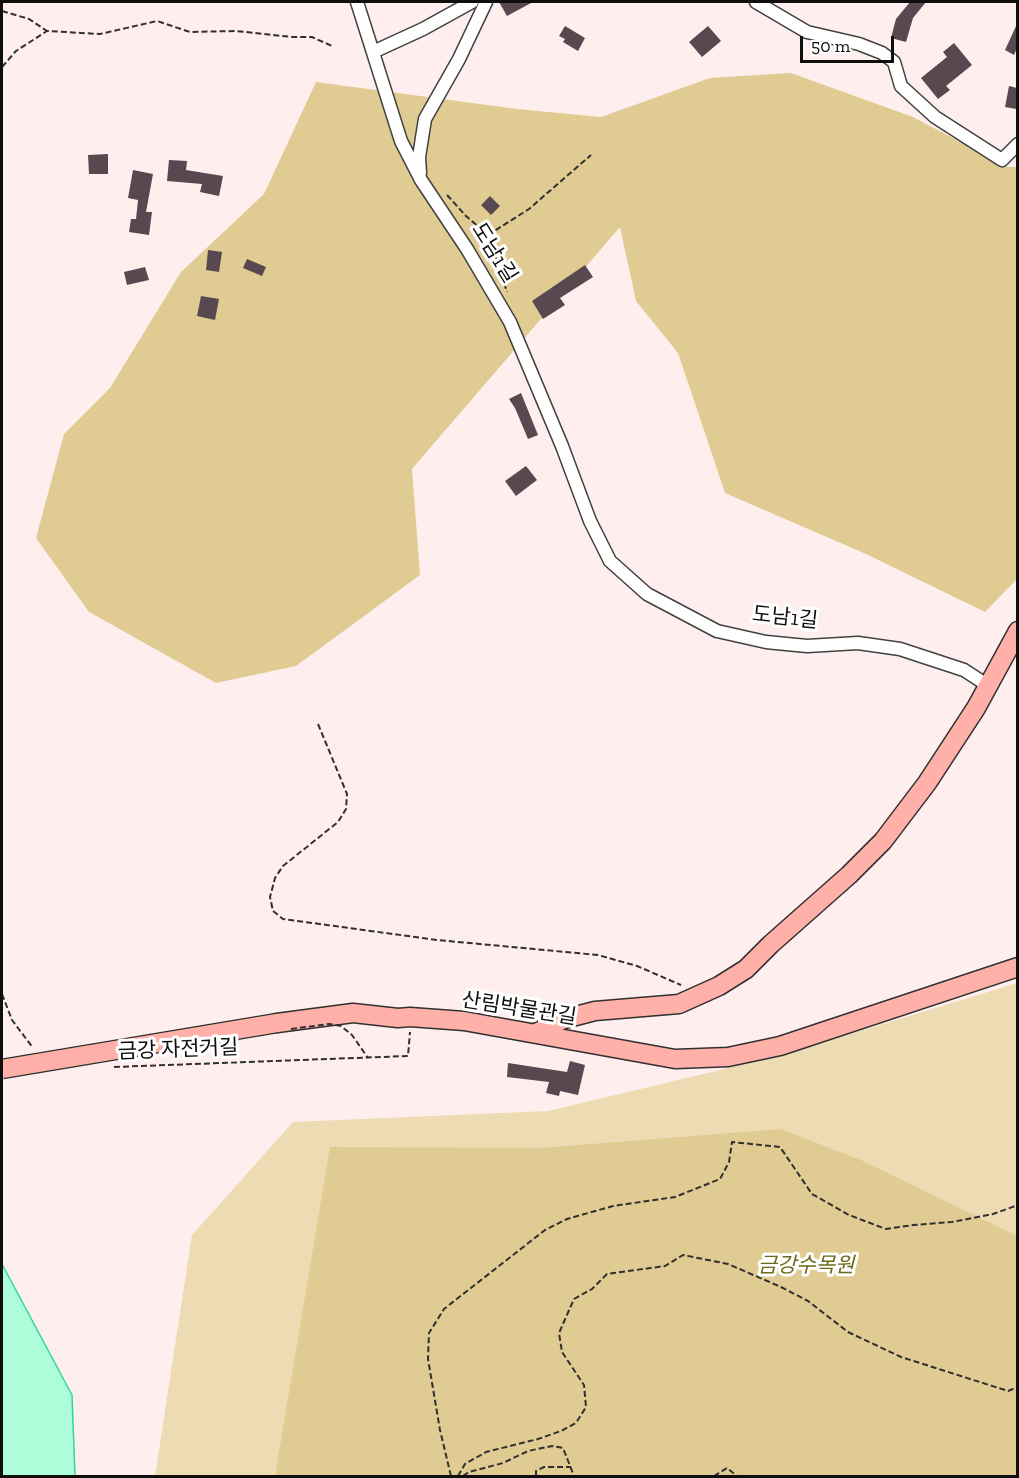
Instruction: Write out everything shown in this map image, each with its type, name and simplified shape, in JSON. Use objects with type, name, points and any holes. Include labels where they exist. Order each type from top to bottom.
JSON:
[{"type":"main road","points":[[536,1033],[564,1019],[595,1011],[679,1004],[719,986],[746,969],[883,841],[927,783],[976,708],[1017,631]]},
{"type":"main road","name":"산림박물관길","points":[[2,1069],[277,1023],[353,1013],[464,1021],[675,1059],[728,1057],[780,1046],[1017,967]]},
{"type":"street","name":"도남1길","points":[[357,2],[401,141],[421,180],[510,322],[562,446],[590,521],[610,561],[647,594],[717,631],[766,642],[807,646],[858,643],[900,649],[964,670],[987,685]]},
{"type":"street","points":[[373,52],[472,2]]},
{"type":"street","points":[[421,180],[418,157],[425,119],[459,59],[486,2]]},
{"type":"street","points":[[756,2],[807,32],[858,44],[882,53],[894,62],[901,86],[935,117],[1002,160],[1017,144]]},
{"type":"path","points":[[2,11],[29,19],[47,31],[100,34],[157,21],[190,32],[236,31],[312,37],[332,46]]},
{"type":"path","points":[[2,67],[16,51],[47,31]]},
{"type":"path","points":[[488,235],[529,209],[591,155]]},
{"type":"path","points":[[318,724],[347,794],[346,809],[338,822],[283,866],[275,878],[270,897],[273,911],[283,920],[437,940],[598,955],[637,966],[700,994]]},
{"type":"path","points":[[2,994],[12,1020],[38,1052]]},
{"type":"path","name":"금강 자전거길","points":[[110,1067],[408,1056],[411,1022]]},
{"type":"path","points":[[451,1476],[440,1430],[428,1359],[429,1333],[444,1309],[545,1230],[567,1219],[613,1206],[675,1197],[720,1179],[729,1162],[732,1142],[780,1147],[812,1194],[849,1215],[886,1229],[913,1224],[952,1222],[993,1214],[1017,1205]]},
{"type":"path","points":[[458,1476],[465,1464],[486,1452],[561,1431],[576,1423],[586,1407],[584,1385],[562,1352],[559,1333],[574,1299],[592,1289],[607,1274],[665,1266],[683,1255],[728,1264],[781,1287],[808,1301],[848,1332],[902,1357],[1008,1391],[1017,1387]]},
{"type":"path","points":[[463,1476],[528,1451],[552,1446],[563,1448],[574,1476]]},
{"type":"path","points":[[536,1476],[536,1471],[544,1467],[571,1467]]},
{"type":"path","points":[[714,1476],[727,1468],[737,1476]]},
{"type":"green space","points":[[791,73],[913,117],[1008,167],[1017,167],[1017,579],[985,612],[866,554],[725,493],[678,353],[636,301],[620,227],[412,469],[420,575],[296,666],[216,683],[89,612],[36,538],[64,434],[110,388],[181,272],[264,194],[316,82],[517,109],[601,117],[710,78]]},
{"type":"green space","name":"금강수목원","points":[[1017,983],[1017,1476],[155,1476],[192,1235],[293,1122],[548,1111],[779,1056]]},
{"type":"green space","name":"금강수목원","points":[[781,1129],[863,1161],[1017,1236],[1017,1476],[275,1476],[330,1147],[541,1148]]},
{"type":"shaded area","points":[[2,1264],[72,1395],[75,1476],[2,1476]]},
{"type":"building","points":[[499,2],[533,2],[507,16]]},
{"type":"building","points":[[910,2],[926,2],[913,18],[906,42],[891,38],[896,19]]},
{"type":"building","points":[[1017,24],[1017,48],[1014,55],[1005,50]]},
{"type":"building","points":[[565,26],[585,38],[578,51],[563,42],[565,39],[559,36]]},
{"type":"building","points":[[708,26],[721,41],[702,57],[689,42]]},
{"type":"building","points":[[954,43],[972,65],[946,86],[950,90],[938,99],[921,78],[947,57],[943,52]]},
{"type":"building","points":[[1009,86],[1017,88],[1016,109],[1005,107]]},
{"type":"building","points":[[108,154],[108,174],[89,174],[88,155]]},
{"type":"building","points":[[169,160],[187,161],[186,170],[223,176],[219,196],[200,192],[202,184],[167,181]]},
{"type":"building","points":[[133,170],[153,174],[146,212],[152,212],[149,235],[129,232],[131,219],[136,219],[138,200],[128,198]]},
{"type":"building","points":[[490,196],[500,206],[491,215],[481,205]]},
{"type":"building","points":[[208,250],[222,252],[219,272],[206,270]]},
{"type":"building","points":[[247,259],[266,267],[262,276],[243,268]]},
{"type":"building","points":[[585,265],[593,277],[560,298],[565,305],[543,319],[532,301]]},
{"type":"building","points":[[145,267],[149,280],[127,285],[124,272]]},
{"type":"building","points":[[201,296],[219,299],[215,320],[197,316]]},
{"type":"building","points":[[521,393],[538,435],[528,439],[509,399]]},
{"type":"building","points":[[526,466],[537,480],[516,496],[505,481]]},
{"type":"building","points":[[570,1061],[585,1065],[578,1095],[560,1091],[559,1096],[546,1093],[549,1082],[507,1077],[508,1063],[567,1072]]}]
